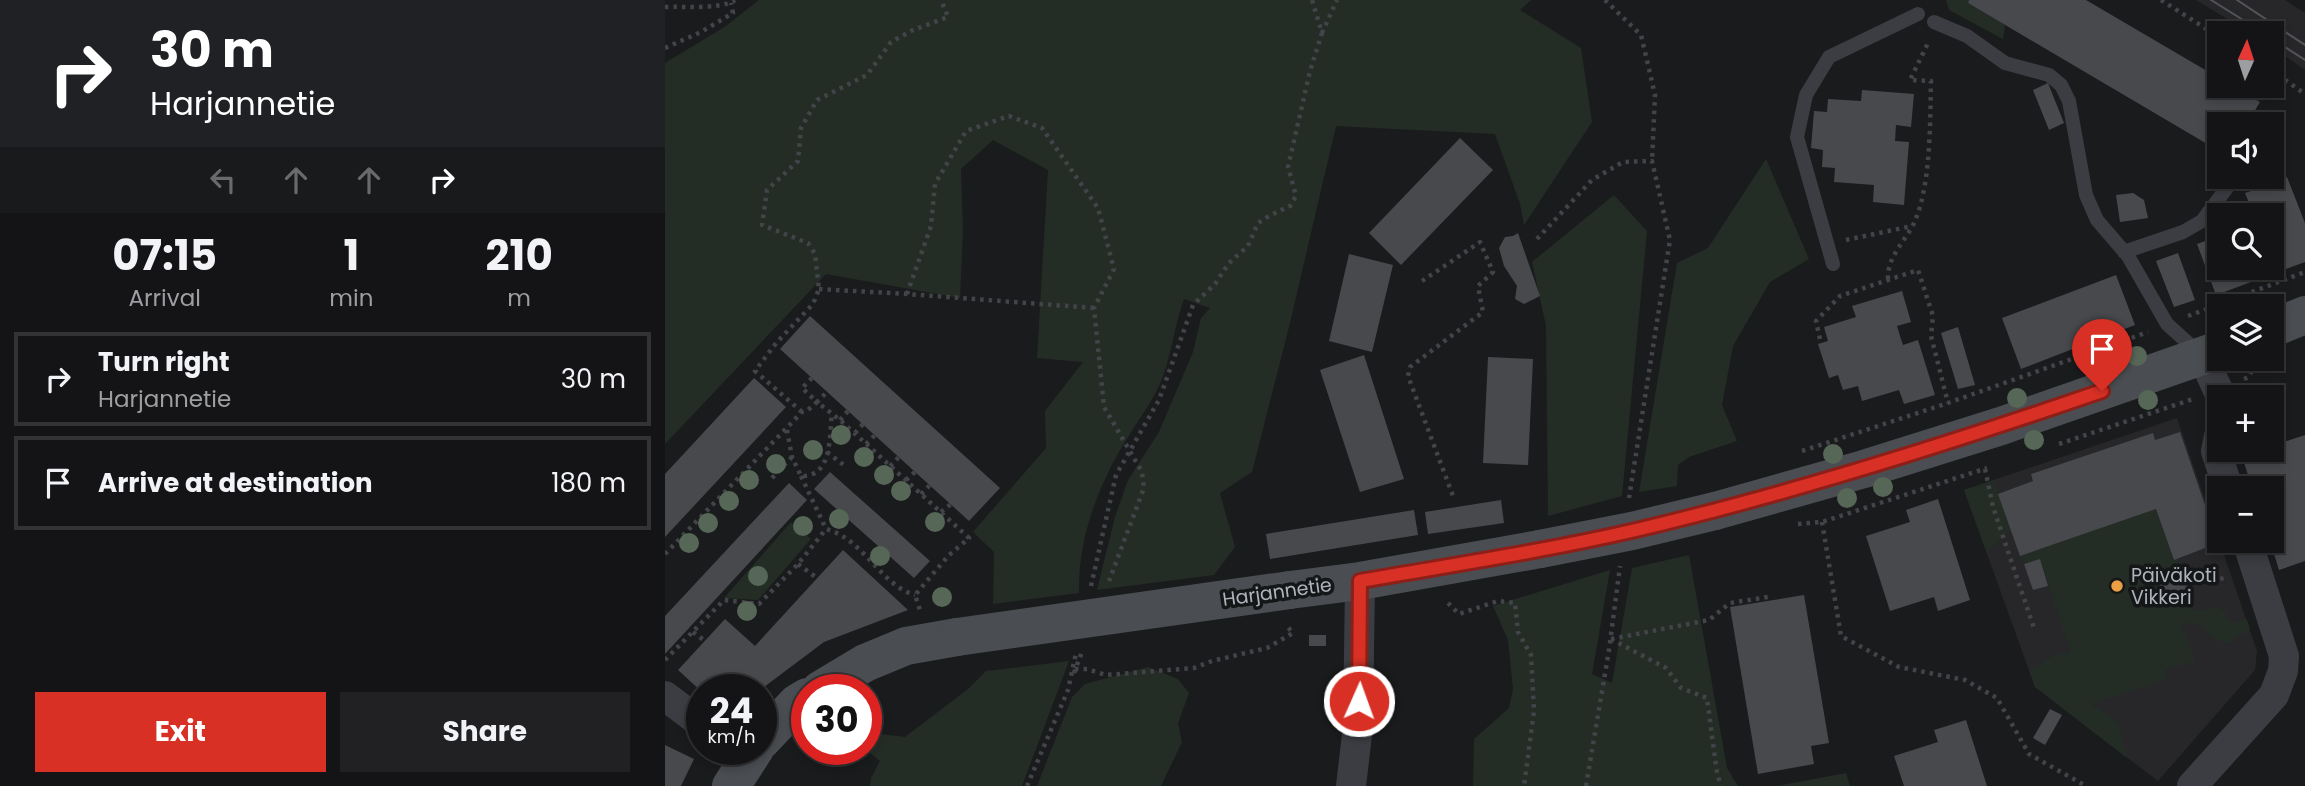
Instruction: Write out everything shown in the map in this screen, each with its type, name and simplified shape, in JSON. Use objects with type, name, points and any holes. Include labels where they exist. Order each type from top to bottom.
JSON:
[{"type":"street","points":[[2284,323],[2305,315]]},
{"type":"street","name":"Harjannetie","points":[[847,674],[865,663],[935,633],[1286,605],[1360,581],[1632,531],[1715,511],[1864,469],[2207,354]]},
{"type":"street","points":[[2192,786],[2274,695],[2283,671],[2284,656],[2250,553]]},
{"type":"street","points":[[1350,786],[1358,726],[1360,581]]},
{"type":"street","points":[[665,696],[686,712]]},
{"type":"street","points":[[777,724],[791,709]]},
{"type":"lane","points":[[1833,264],[1797,137],[1806,95],[1829,57],[1918,14]]},
{"type":"lane","points":[[1934,22],[1967,36],[2005,63],[2049,75],[2061,85],[2070,100],[2086,195],[2097,220],[2124,252],[2167,324],[2207,350]]},
{"type":"lane","points":[[2124,252],[2183,232],[2202,222],[2226,189]]},
{"type":"path","points":[[802,412],[755,371],[777,342],[813,304],[818,289],[815,254],[809,243],[762,225],[767,190],[798,161],[801,128],[817,100],[867,75],[891,42],[913,30],[948,17],[941,0]]},
{"type":"path","points":[[1312,0],[1322,33]]},
{"type":"path","points":[[1088,598],[1116,475],[1159,400],[1193,305],[1215,284],[1229,263],[1248,246],[1258,223],[1290,206],[1296,196],[1288,167],[1310,71],[1336,0]]},
{"type":"path","points":[[1605,0],[1641,35],[1655,95],[1652,161],[1671,240]]},
{"type":"path","points":[[2161,0],[2207,29]]},
{"type":"path","points":[[665,7],[708,6],[733,1],[733,13],[701,32],[665,48]]},
{"type":"path","points":[[1888,279],[1887,267],[1913,226],[1921,205],[1931,81],[1910,80],[1930,39],[1934,22]]},
{"type":"path","points":[[2284,79],[2305,94]]},
{"type":"path","points":[[907,294],[931,226],[935,184],[966,131],[1009,116],[1042,128],[1098,208],[1114,270],[1094,308],[1104,407],[1142,472],[1144,488],[1105,592]]},
{"type":"path","points":[[1537,239],[1592,180],[1623,162],[1652,161]]},
{"type":"path","points":[[1828,244],[1913,226]]},
{"type":"path","points":[[1422,281],[1480,242],[1493,272],[1478,286],[1483,312],[1410,367],[1408,376],[1453,496]]},
{"type":"path","points":[[1820,339],[1816,321],[1840,296],[1918,270],[1933,316],[1931,336],[1948,404]]},
{"type":"path","points":[[2246,294],[2305,272]]},
{"type":"path","points":[[818,289],[1094,308]]},
{"type":"path","points":[[1797,454],[1807,447],[1948,404],[2207,309]]},
{"type":"path","points":[[2249,377],[2251,371]]},
{"type":"path","points":[[812,377],[802,388],[969,538],[949,555],[915,595]]},
{"type":"path","points":[[665,554],[802,412],[809,410],[828,392]]},
{"type":"path","points":[[840,420],[848,411]]},
{"type":"path","points":[[801,476],[815,473],[826,461],[832,413]]},
{"type":"path","points":[[855,433],[863,424]]},
{"type":"path","points":[[786,430],[792,457],[827,529],[838,532],[903,591],[915,595],[935,633]]},
{"type":"path","points":[[866,444],[875,435]]},
{"type":"path","points":[[827,452],[845,466]]},
{"type":"path","points":[[772,478],[792,457]]},
{"type":"path","points":[[890,466],[899,457]]},
{"type":"path","points":[[1985,469],[1993,507],[2035,631]]},
{"type":"path","points":[[906,480],[916,471]]},
{"type":"path","points":[[921,494],[930,485]]},
{"type":"path","points":[[941,512],[951,503]]},
{"type":"path","points":[[1822,522],[1841,636],[1899,667],[1965,680],[1997,698],[2029,754],[2081,785]]},
{"type":"path","points":[[665,660],[724,600],[759,604],[799,564],[827,529]]},
{"type":"path","points":[[799,564],[817,578]]},
{"type":"path","points":[[2181,567],[2212,581],[2239,573]]},
{"type":"path","points":[[1721,786],[1707,698],[1681,688],[1666,668],[1611,639],[1709,620],[1731,603],[1768,597]]},
{"type":"path","points":[[1448,603],[1458,614],[1498,601],[1515,603],[1518,632],[1531,654],[1534,711],[1524,786]]},
{"type":"path","points":[[1076,669],[1087,669],[1106,675],[1194,668],[1267,648],[1293,633],[1286,605]]},
{"type":"path","points":[[693,632],[705,640]]},
{"type":"path","points":[[1027,786],[1085,643]]},
{"type":"path","points":[[1067,690],[1076,651]]},
{"type":"shaded area","points":[[759,0],[1531,0],[1520,10],[1581,48],[1592,122],[1524,225],[1520,204],[1495,134],[1336,126],[1252,472],[1220,493],[1235,547],[1214,575],[1097,590],[1115,517],[1128,480],[1159,432],[1193,352],[1201,318],[1210,308],[1184,299],[1159,386],[1120,450],[1096,501],[1081,555],[1079,593],[993,604],[994,552],[973,532],[1046,448],[1045,411],[1083,362],[1037,358],[1048,170],[993,140],[961,169],[963,233],[960,298],[826,274],[665,444],[665,63],[726,26]]},
{"type":"shaded area","points":[[1946,0],[1969,0],[1968,3],[2005,25],[2003,39],[1949,10]]},
{"type":"shaded area","points":[[2196,0],[2285,0],[2305,13],[2305,70],[2284,55],[2284,21],[2230,21]]},
{"type":"shaded area","points":[[1766,159],[1809,259],[1770,282],[1733,346],[1722,405],[1737,441],[1689,457],[1678,465],[1677,486],[1639,492],[1677,263],[1708,248]]},
{"type":"shaded area","points":[[1614,195],[1647,231],[1622,496],[1548,516],[1546,326],[1532,262]]},
{"type":"shaded area","name":"Päiväkoti Vikkeri","points":[[2177,418],[2207,505],[2207,553],[2223,553],[2257,651],[2255,670],[2158,781],[2035,687],[1964,490]]},
{"type":"shaded area","points":[[1994,480],[2011,530],[1987,554],[1964,490]]},
{"type":"shaded area","points":[[2156,509],[2173,559],[2177,558],[2184,576],[2159,585],[2164,601],[2184,594],[2192,610],[2218,607],[2232,623],[2247,620],[2250,629],[2228,643],[2216,640],[2198,623],[2181,623],[2195,661],[2165,670],[2168,679],[2090,704],[2119,724],[2127,758],[2035,687],[2029,670],[2055,656],[2071,653],[2040,560],[2024,564],[2020,556]]},
{"type":"shaded area","points":[[791,522],[811,539],[758,600],[724,598]]},
{"type":"shaded area","points":[[1689,555],[1727,768],[1738,786],[1473,786],[1474,739],[1509,708],[1513,689],[1508,640],[1493,606],[1610,570],[1592,674],[1612,683],[1632,568]]},
{"type":"shaded area","points":[[1069,661],[1022,786],[870,786],[878,765],[882,765],[882,734],[905,737],[968,689],[986,671]]},
{"type":"shaded area","points":[[1148,667],[1178,679],[1189,693],[1178,723],[1182,742],[1161,786],[1037,786],[1072,697],[1085,684]]},
{"type":"shaded area","points":[[1846,773],[1850,786],[1776,786]]},
{"type":"building","points":[[1969,0],[2086,0],[2207,71],[2207,98],[2253,98],[2260,102],[2254,112],[2207,112],[2207,144],[1968,3]]},
{"type":"building","points":[[2048,83],[2064,123],[2049,130],[2033,90]]},
{"type":"building","points":[[1862,90],[1914,94],[1911,127],[1896,125],[1895,141],[1909,142],[1904,205],[1873,202],[1874,185],[1834,182],[1835,168],[1822,167],[1823,150],[1811,148],[1814,111],[1827,112],[1828,99],[1861,101]]},
{"type":"building","points":[[1460,138],[1493,170],[1401,265],[1369,233]]},
{"type":"building","points":[[2287,177],[2305,223],[2305,262],[2284,270],[2284,203],[2249,203],[2245,193],[2257,189],[2284,189],[2284,178]]},
{"type":"building","points":[[2133,193],[2144,200],[2148,218],[2120,222],[2116,195]]},
{"type":"building","points":[[1518,233],[1540,296],[1524,304],[1515,299],[1517,286],[1504,266],[1499,248],[1505,237]]},
{"type":"building","points":[[2207,240],[2207,271],[2197,244]]},
{"type":"building","points":[[2178,253],[2195,300],[2174,307],[2156,261]]},
{"type":"building","points":[[1349,254],[1393,265],[1372,352],[1329,341]]},
{"type":"building","points":[[2116,275],[2135,325],[2021,369],[2002,318]]},
{"type":"building","points":[[2210,280],[2256,280],[2219,294],[2216,294]]},
{"type":"building","points":[[1902,291],[1911,322],[1897,326],[1900,336],[1903,345],[1918,340],[1935,395],[1904,404],[1899,390],[1862,401],[1858,386],[1843,390],[1838,375],[1829,378],[1818,344],[1828,341],[1824,327],[1856,317],[1852,306]]},
{"type":"building","points":[[810,316],[1000,488],[969,521],[780,349]]},
{"type":"building","points":[[1958,327],[1975,385],[1958,389],[1941,333]]},
{"type":"building","points":[[1364,355],[1404,479],[1360,492],[1320,370]]},
{"type":"building","points":[[1488,357],[1533,359],[1528,465],[1483,463]]},
{"type":"building","points":[[754,378],[786,407],[665,537],[665,474]]},
{"type":"building","points":[[2180,432],[2207,511],[2207,547],[2174,560],[2156,509],[2020,556],[1998,494],[2033,481],[2031,474],[2153,433],[2155,440]]},
{"type":"building","points":[[2305,435],[2305,561],[2279,570],[2274,553],[2284,553],[2284,476],[2248,476],[2244,462],[2284,462],[2284,442]]},
{"type":"building","points":[[830,472],[930,561],[914,578],[814,489]]},
{"type":"building","points":[[789,483],[807,500],[665,654],[665,616]]},
{"type":"building","points":[[1938,499],[1970,600],[1938,611],[1934,597],[1890,611],[1866,536],[1910,522],[1906,510]]},
{"type":"building","points":[[1501,500],[1504,523],[1428,534],[1425,512]]},
{"type":"building","points":[[1414,510],[1418,535],[1270,559],[1266,534]]},
{"type":"building","points":[[843,550],[908,610],[824,642],[777,677],[777,674],[686,674],[686,677],[678,670],[725,619],[755,646]]},
{"type":"building","points":[[2040,559],[2048,586],[2033,590],[2024,564]]},
{"type":"building","points":[[2184,576],[2190,593],[2164,601],[2158,585]]},
{"type":"building","points":[[1804,595],[1829,743],[1811,746],[1814,764],[1758,774],[1730,607]]},
{"type":"building","points":[[1309,635],[1326,635],[1326,646],[1309,646]]},
{"type":"building","points":[[2050,709],[2062,715],[2045,745],[2033,738]]},
{"type":"building","points":[[1966,720],[1987,786],[1904,786],[1894,756],[1938,742],[1934,730]]},
{"type":"building","points":[[665,745],[686,755],[686,765],[691,765],[681,786],[665,786]]},
{"type":"tram line","points":[[2211,0],[2245,21]]},
{"type":"tram line","points":[[2237,0],[2305,45]]},
{"type":"tram line","points":[[2284,46],[2305,60]]},
{"type":"place","name":"Päiväkoti Vikkeri","points":[[2117,586]]},
{"type":"route","points":[[1359,701],[1360,581],[1632,531],[1715,511],[1864,469],[2102,391]]}]
